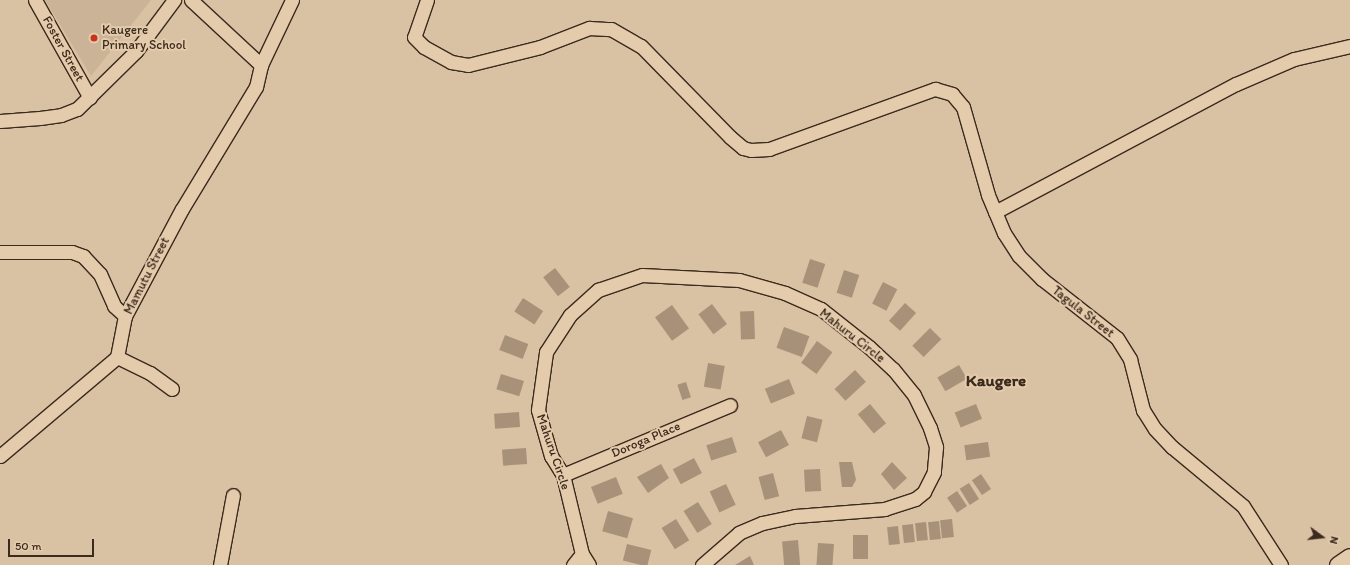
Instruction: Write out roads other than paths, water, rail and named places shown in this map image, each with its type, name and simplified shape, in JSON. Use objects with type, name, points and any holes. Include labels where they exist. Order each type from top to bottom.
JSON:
[{"type":"main road","points":[[1338,565],[1350,556]]},
{"type":"street","name":"Foster Street","points":[[36,0],[90,98]]},
{"type":"street","points":[[0,121],[61,115],[77,109],[90,98],[136,51],[174,0]]},
{"type":"street","points":[[191,0],[261,65]]},
{"type":"street","name":"Mamutu Street","points":[[117,357],[125,316],[182,209],[256,86],[261,65],[292,0]]},
{"type":"street","name":"Tagula Street","points":[[427,0],[414,38],[424,47],[451,62],[468,65],[540,47],[589,28],[611,29],[641,46],[730,137],[743,148],[751,150],[769,149],[935,89],[952,94],[963,107],[978,165],[1004,233],[1023,260],[1042,279],[1117,338],[1130,359],[1143,410],[1155,429],[1172,447],[1243,506],[1281,565]]},
{"type":"street","points":[[995,212],[1236,84],[1294,59],[1350,46]]},
{"type":"street","points":[[0,252],[72,252],[83,256],[100,274],[114,306],[125,316]]},
{"type":"street","name":"Mahuru Circle","points":[[589,565],[582,554],[563,475],[551,456],[538,410],[546,352],[570,315],[598,290],[642,275],[739,280],[785,293],[821,310],[869,347],[893,369],[914,395],[936,447],[934,472],[930,483],[924,492],[915,499],[894,507],[795,516],[762,523],[739,533],[702,565]]},
{"type":"street","points":[[0,456],[117,357],[150,373],[172,389]]},
{"type":"street","name":"Doroga Place","points":[[563,475],[730,405]]},
{"type":"street","points":[[220,565],[233,495]]},
{"type":"street","points":[[573,565],[582,554]]},
{"type":"place","name":"Kaugere Primary School","points":[[94,38]]},
{"type":"district","name":"Kaugere","points":[[996,381]]}]
